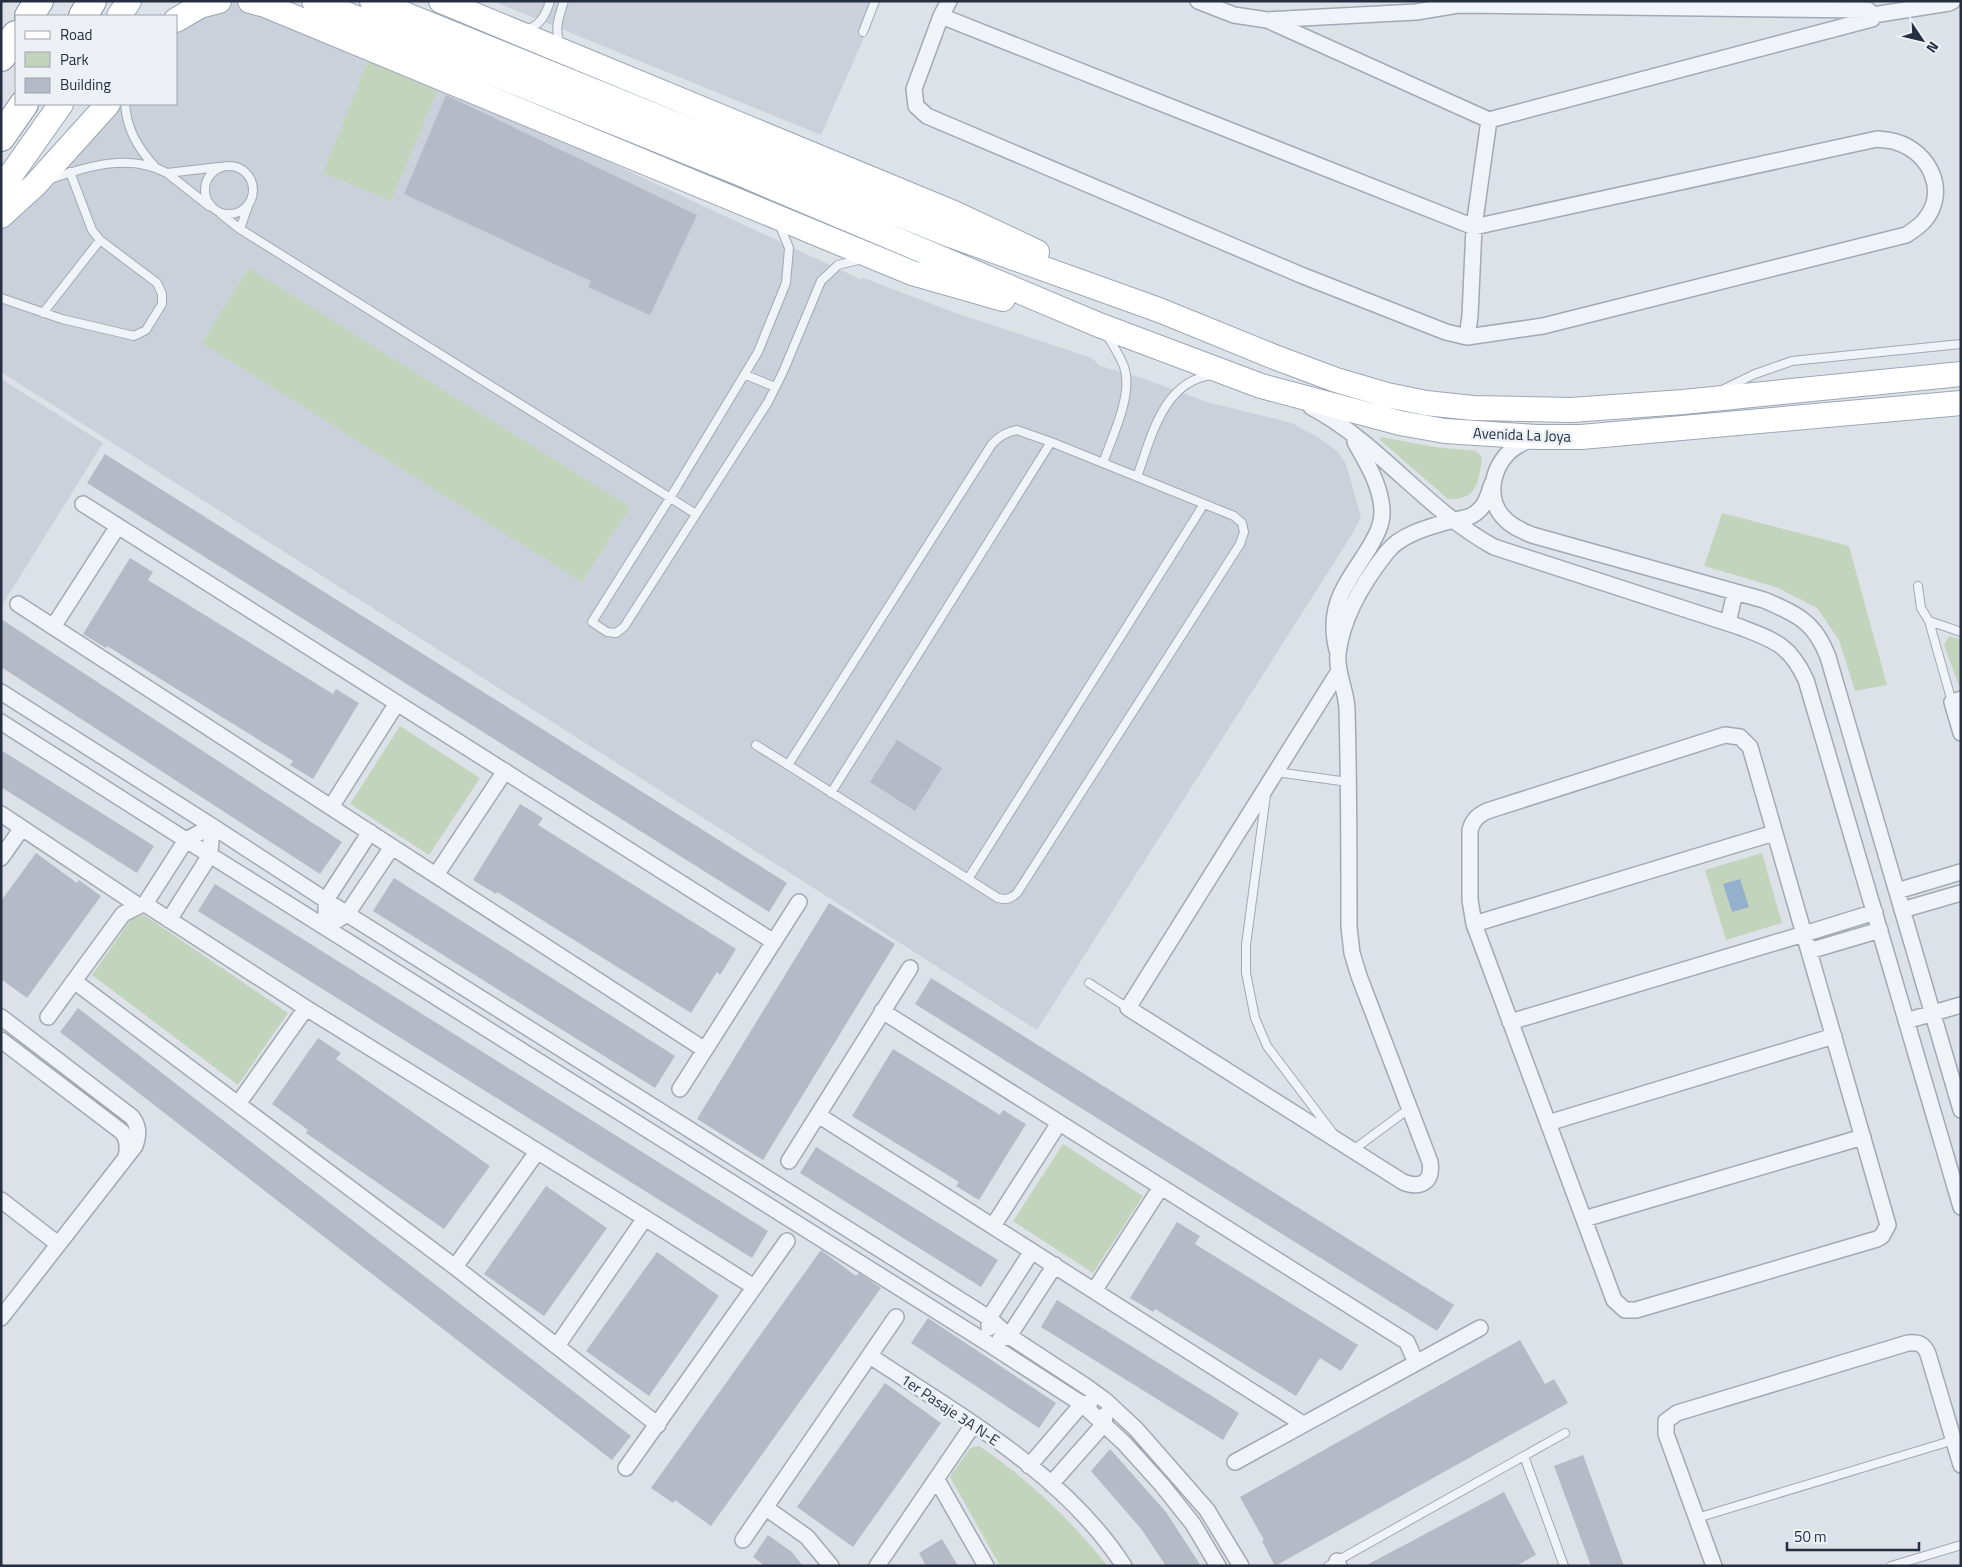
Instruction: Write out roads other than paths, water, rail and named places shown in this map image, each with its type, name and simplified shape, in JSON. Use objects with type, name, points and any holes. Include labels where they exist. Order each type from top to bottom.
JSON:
[{"type":"highway","points":[[30,15],[39,1]]},
{"type":"highway","points":[[84,15],[92,1]]},
{"type":"highway","points":[[1,57],[15,36]]},
{"type":"highway","points":[[1,137],[23,105]]},
{"type":"main road","points":[[120,15],[129,1]]},
{"type":"main road","points":[[167,15],[174,1]]},
{"type":"main road","points":[[178,19],[200,6],[218,1]]},
{"type":"main road","points":[[250,1],[289,9],[912,273],[1101,326]]},
{"type":"main road","points":[[314,1],[742,164],[947,234],[1159,310]]},
{"type":"main road","points":[[372,1],[742,164],[1101,326]]},
{"type":"main road","points":[[441,1],[954,213],[1159,310]]},
{"type":"main road","points":[[1,189],[60,105]]},
{"type":"main road","points":[[1,216],[35,185],[107,105]]},
{"type":"main road","name":"Avenida La Joya","points":[[1159,310],[1336,380],[1387,395],[1473,408],[1571,410],[1682,402],[1960,374]]},
{"type":"main road","name":"Avenida La Joya","points":[[1101,326],[1261,386],[1400,423],[1445,431],[1537,438],[1581,437],[1960,403]]},
{"type":"street","points":[[941,16],[1474,227],[1877,140],[1897,142],[1914,152],[1930,165],[1936,185],[1935,204],[1924,222],[1906,235],[1543,326],[1467,337],[1446,332],[1301,275],[927,116],[916,106],[914,89],[941,16],[949,1]]},
{"type":"street","points":[[1198,1],[1234,15],[1267,20],[1416,12],[1458,3],[1868,10],[1873,15]]},
{"type":"street","points":[[1267,20],[1488,120],[1872,19],[1873,15],[1953,1]]},
{"type":"street","points":[[1467,337],[1470,316],[1474,227],[1488,120]]},
{"type":"street","points":[[1261,386],[1306,404],[1330,417],[1453,520],[1473,535],[1494,547],[1768,637],[1784,647],[1795,659],[1806,680],[1961,1206]]},
{"type":"street","points":[[1338,671],[1128,1008],[1403,1182],[1420,1185],[1427,1180],[1431,1171],[1430,1162],[1352,953],[1347,700],[1338,671],[1338,654],[1334,635],[1335,608],[1343,590],[1380,528],[1382,511],[1379,491],[1372,471],[1350,432]]},
{"type":"street","points":[[1338,654],[1350,612],[1387,552],[1403,539],[1453,520],[1468,518],[1481,508],[1502,461],[1518,445],[1537,438]]},
{"type":"street","points":[[1492,484],[1494,503],[1505,520],[1532,535],[1764,600],[1808,622],[1823,643],[1961,1110]]},
{"type":"street","points":[[83,504],[774,942]]},
{"type":"street","points":[[53,627],[118,526]]},
{"type":"street","points":[[1728,623],[1735,592]]},
{"type":"street","points":[[18,604],[705,1050]]},
{"type":"street","points":[[1,692],[348,914],[989,1318],[1009,1336],[1087,1387],[1106,1401],[1136,1429],[1207,1510],[1241,1566]]},
{"type":"street","points":[[1956,701],[1961,733]]},
{"type":"street","points":[[331,807],[397,703]]},
{"type":"street","points":[[1,722],[1082,1404],[1124,1444],[1167,1491],[1193,1524],[1218,1566]]},
{"type":"street","points":[[1725,735],[1740,737],[1750,747],[1888,1219],[1886,1231],[1882,1236],[1636,1310],[1624,1310],[1614,1300],[1474,924],[1471,907],[1470,830],[1478,815],[1725,735]]},
{"type":"street","points":[[436,875],[505,772]]},
{"type":"street","points":[[1,814],[142,905],[169,920],[306,1008],[754,1287]]},
{"type":"street","points":[[48,1017],[123,914],[142,905],[186,840],[212,826]]},
{"type":"street","points":[[169,920],[210,855],[212,826]]},
{"type":"street","points":[[1,858],[22,828]]},
{"type":"street","points":[[326,927],[326,900],[370,832]]},
{"type":"street","points":[[1474,924],[1774,833]]},
{"type":"street","points":[[326,927],[348,914],[392,847]]},
{"type":"street","points":[[1897,891],[1961,872]]},
{"type":"street","points":[[1902,910],[1961,893]]},
{"type":"street","points":[[680,1089],[799,902]]},
{"type":"street","points":[[1510,1022],[1875,912]]},
{"type":"street","points":[[1809,951],[1880,930]]},
{"type":"street","points":[[789,1161],[910,968]]},
{"type":"street","points":[[74,981],[455,1267],[658,1424]]},
{"type":"street","points":[[1906,1021],[1961,1005]]},
{"type":"street","points":[[238,1104],[306,1008]]},
{"type":"street","points":[[882,1011],[1407,1342],[1416,1363]]},
{"type":"street","points":[[1,1017],[132,1117],[138,1131],[138,1139],[135,1146],[1,1318]]},
{"type":"street","points":[[1548,1123],[1834,1036]]},
{"type":"street","points":[[1,1040],[122,1132],[126,1138],[128,1148],[126,1158]]},
{"type":"street","points":[[818,1115],[1302,1424]]},
{"type":"street","points":[[992,1226],[1059,1123]]},
{"type":"street","points":[[1584,1219],[1863,1137]]},
{"type":"street","points":[[455,1267],[537,1152]]},
{"type":"street","points":[[1094,1291],[1161,1187]]},
{"type":"street","points":[[1,1200],[58,1244]]},
{"type":"street","points":[[557,1346],[646,1218]]},
{"type":"street","points":[[626,1468],[787,1241]]},
{"type":"street","points":[[989,1344],[989,1318],[1032,1251]]},
{"type":"street","points":[[989,1344],[1009,1336],[1054,1265]]},
{"type":"street","points":[[743,1540],[896,1317]]},
{"type":"street","points":[[1236,1462],[1302,1424],[1480,1328]]},
{"type":"street","points":[[1714,1566],[1666,1434],[1666,1421],[1672,1416],[1880,1351],[1908,1343],[1921,1343],[1925,1347],[1961,1464]]},
{"type":"street","name":"1er Pasaje 3A N-E","points":[[870,1356],[973,1425],[1051,1484],[1083,1514],[1114,1550],[1124,1566]]},
{"type":"street","points":[[1029,1466],[1082,1404],[1106,1401]]},
{"type":"street","points":[[1051,1484],[1104,1424],[1106,1401]]},
{"type":"street","points":[[877,1566],[973,1425]]},
{"type":"street","points":[[937,1480],[986,1566]]},
{"type":"street","points":[[766,1508],[807,1538],[831,1566]]},
{"type":"lane","points":[[515,32],[528,30],[536,26],[542,20],[550,1]]},
{"type":"lane","points":[[564,1],[557,24],[557,35],[564,52]]},
{"type":"lane","points":[[863,32],[875,1]]},
{"type":"lane","points":[[125,105],[127,119],[134,140],[155,167]]},
{"type":"lane","points":[[35,185],[70,172],[110,162],[134,163],[155,167],[167,173],[240,229],[696,514]]},
{"type":"lane","points":[[167,173],[223,167],[238,168],[250,177],[253,192],[240,229]]},
{"type":"lane","points":[[223,167],[210,175],[206,181],[205,196],[216,211],[235,214],[248,206]]},
{"type":"lane","points":[[1,298],[62,319],[134,336],[146,330],[162,304],[162,294],[157,283],[100,240],[92,230],[70,172]]},
{"type":"lane","points":[[759,209],[771,217],[785,234],[789,248],[788,268],[783,291],[758,352],[746,375],[592,622],[607,632],[616,633],[624,627],[768,402],[822,281],[838,265],[850,261],[864,259],[884,262]]},
{"type":"lane","points":[[43,313],[100,240]]},
{"type":"lane","points":[[1101,326],[1121,359],[1125,370],[1126,383],[1126,396],[1103,463]]},
{"type":"lane","points":[[1682,402],[1724,389],[1755,374],[1792,361],[1961,344]]},
{"type":"lane","points":[[746,375],[775,388]]},
{"type":"lane","points":[[1137,477],[1161,413],[1173,396],[1182,388],[1209,376],[1231,376]]},
{"type":"lane","points":[[756,745],[788,766],[998,898],[1008,899],[1017,893],[1240,544],[1244,532],[1242,523],[1234,516],[1051,442],[1017,430],[1000,436],[992,444],[788,766]]},
{"type":"lane","points":[[831,793],[1051,442]]},
{"type":"lane","points":[[968,879],[1204,504]]},
{"type":"lane","points":[[1918,586],[1921,608],[1929,621],[1956,701]]},
{"type":"lane","points":[[1929,621],[1961,632]]},
{"type":"lane","points":[[1338,1141],[1267,1046],[1255,1018],[1246,973],[1246,945],[1271,779],[1348,782]]},
{"type":"lane","points":[[1089,983],[1128,1008]]},
{"type":"lane","points":[[1353,1150],[1410,1108]]},
{"type":"lane","points":[[1335,1564],[1565,1433]]},
{"type":"lane","points":[[1696,1518],[1954,1440]]},
{"type":"lane","points":[[1524,1456],[1564,1566]]},
{"type":"lane","points":[[1891,1566],[1961,1545]]},
{"type":"water","points":[[1740,879],[1749,907],[1732,912],[1723,884]]}]
